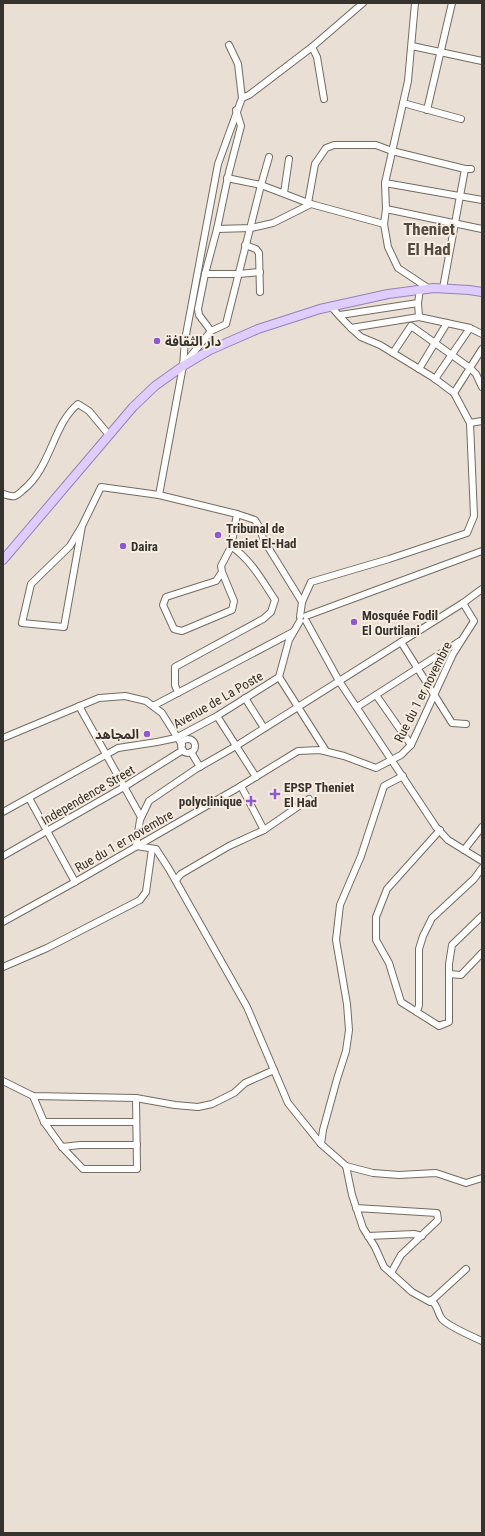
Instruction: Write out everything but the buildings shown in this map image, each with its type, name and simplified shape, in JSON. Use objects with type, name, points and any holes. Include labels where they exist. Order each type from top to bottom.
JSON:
[{"type":"main road","points":[[3,560],[109,435],[139,402],[155,386],[183,366],[210,350],[258,329],[331,306],[388,294],[424,289],[443,288],[482,292]]},
{"type":"street","points":[[242,98],[249,95],[312,47],[363,3]]},
{"type":"street","points":[[415,3],[408,81],[385,183],[386,209],[384,224],[388,247],[398,268],[424,289],[418,303],[419,317]]},
{"type":"street","points":[[427,110],[452,3]]},
{"type":"street","points":[[159,495],[183,366],[185,340],[218,164],[236,110],[242,98],[238,64],[228,45]]},
{"type":"street","points":[[412,46],[482,61]]},
{"type":"street","points":[[312,47],[317,58],[324,99]]},
{"type":"street","points":[[403,103],[461,119]]},
{"type":"street","points":[[211,331],[199,315],[198,309],[241,126],[236,110]]},
{"type":"street","points":[[310,203],[315,164],[326,148],[334,145],[376,145],[392,151],[468,169],[460,195],[443,288]]},
{"type":"street","points":[[183,366],[211,331],[226,324],[245,245],[251,228],[269,157]]},
{"type":"street","points":[[284,193],[289,159]]},
{"type":"street","points":[[228,178],[261,186],[310,203],[384,224]]},
{"type":"street","points":[[385,183],[482,200]]},
{"type":"street","points":[[217,229],[251,228],[273,224],[310,203]]},
{"type":"street","points":[[386,209],[482,229]]},
{"type":"street","points":[[245,245],[256,249],[259,252],[260,292]]},
{"type":"street","points":[[205,274],[239,274],[260,272]]},
{"type":"street","points":[[340,316],[418,303]]},
{"type":"street","points":[[331,306],[336,314],[340,316],[361,337],[380,345],[435,379],[454,393],[470,423],[474,516],[467,533],[389,559],[311,582],[302,602],[303,619],[339,681],[440,830],[448,840],[482,861]]},
{"type":"street","points":[[351,328],[419,317],[470,328],[482,334]]},
{"type":"street","points":[[419,369],[448,323]]},
{"type":"street","points":[[393,353],[411,326],[470,368],[476,374],[482,387]]},
{"type":"street","points":[[435,379],[470,328]]},
{"type":"street","points":[[454,393],[482,349]]},
{"type":"street","points":[[3,494],[16,496],[31,484],[46,460],[65,418],[78,404],[89,412],[109,435]]},
{"type":"street","points":[[470,423],[482,421]]},
{"type":"street","points":[[82,526],[64,626],[22,623],[31,584],[70,546],[102,487],[159,495],[237,514],[255,520],[261,530],[263,539],[302,602]]},
{"type":"street","points":[[222,572],[216,581],[166,597],[164,604],[174,629],[182,631],[232,610],[234,601],[221,566],[231,546],[237,514]]},
{"type":"street","points":[[178,693],[175,686],[175,667],[263,619],[271,612],[275,600],[257,571],[231,546]]},
{"type":"street","points":[[303,619],[482,551]]},
{"type":"street","points":[[482,589],[463,603],[236,746],[200,767],[149,801],[141,817],[136,846],[156,849],[176,880],[247,1007],[288,1103],[321,1144],[346,1166],[372,1173],[399,1175],[436,1173],[466,1183],[482,1178]]},
{"type":"street","name":"Rue du 1 er novembre","points":[[3,922],[241,786],[298,751],[326,751],[376,768],[401,755],[411,745],[453,654],[474,620],[463,603]]},
{"type":"street","name":"Avenue de La Poste","points":[[3,812],[118,748],[176,738],[217,716],[279,677],[289,640],[303,619]]},
{"type":"street","points":[[153,706],[293,632]]},
{"type":"street","points":[[357,707],[462,640]]},
{"type":"street","points":[[401,642],[452,723],[466,724]]},
{"type":"street","points":[[279,677],[326,751]]},
{"type":"street","points":[[376,695],[411,745]]},
{"type":"street","points":[[3,738],[99,698],[125,696],[146,701],[162,713],[182,748],[188,753],[191,752]]},
{"type":"street","points":[[245,698],[264,728]]},
{"type":"street","points":[[79,706],[141,817]]},
{"type":"street","points":[[217,716],[256,777]]},
{"type":"street","points":[[182,748],[183,742],[187,739],[193,741],[195,747],[191,752]]},
{"type":"street","name":"Independence Street","points":[[3,856],[124,787],[182,748]]},
{"type":"street","points":[[191,752],[200,767]]},
{"type":"street","points":[[321,1144],[336,1079],[346,1051],[349,1030],[336,940],[340,905],[361,856],[384,786],[402,776]]},
{"type":"street","points":[[241,786],[264,830]]},
{"type":"street","points":[[29,798],[75,882]]},
{"type":"street","points":[[176,880],[181,874],[223,850],[264,830],[309,799]]},
{"type":"street","points":[[464,850],[482,827]]},
{"type":"street","points":[[440,830],[388,889],[376,917],[376,940],[389,963],[402,1002],[439,1026],[449,1022],[449,974],[452,945],[482,916]]},
{"type":"street","points":[[3,967],[47,948],[140,900],[146,892],[152,849]]},
{"type":"street","points":[[417,1012],[419,1005],[419,949],[423,936],[432,918],[474,879],[482,868]]},
{"type":"street","points":[[449,974],[461,975],[482,953]]},
{"type":"street","points":[[3,1080],[33,1096],[136,1098],[175,1105],[198,1107],[212,1104],[234,1093],[245,1083],[274,1070]]},
{"type":"street","points":[[33,1096],[44,1122],[62,1147],[83,1169],[137,1169],[136,1098]]},
{"type":"street","points":[[44,1122],[136,1122]]},
{"type":"street","points":[[62,1147],[80,1145],[136,1145]]},
{"type":"street","points":[[346,1166],[356,1208],[363,1228],[384,1267],[412,1292],[430,1302],[466,1269]]},
{"type":"street","points":[[356,1208],[437,1213],[438,1220],[401,1254],[391,1273]]},
{"type":"street","points":[[368,1236],[414,1234],[422,1236]]},
{"type":"street","points":[[431,1300],[437,1305],[442,1319],[448,1325],[482,1341]]},
{"type":"place","name":"دار الثقافة","points":[[157,341]]},
{"type":"place","name":"Tribunal de Teniet El-Had","points":[[218,535]]},
{"type":"place","name":"Daira","points":[[123,546]]},
{"type":"place","name":"Mosquée Fodil El Ourtilani","points":[[354,622]]},
{"type":"place","name":"المجاهد","points":[[147,734]]},
{"type":"place","name":"EPSP Theniet El Had","points":[[275,794]]},
{"type":"place","name":"polyclinique","points":[[251,801]]},
{"type":"district","name":"Theniet El Had","points":[[429,239]]}]
